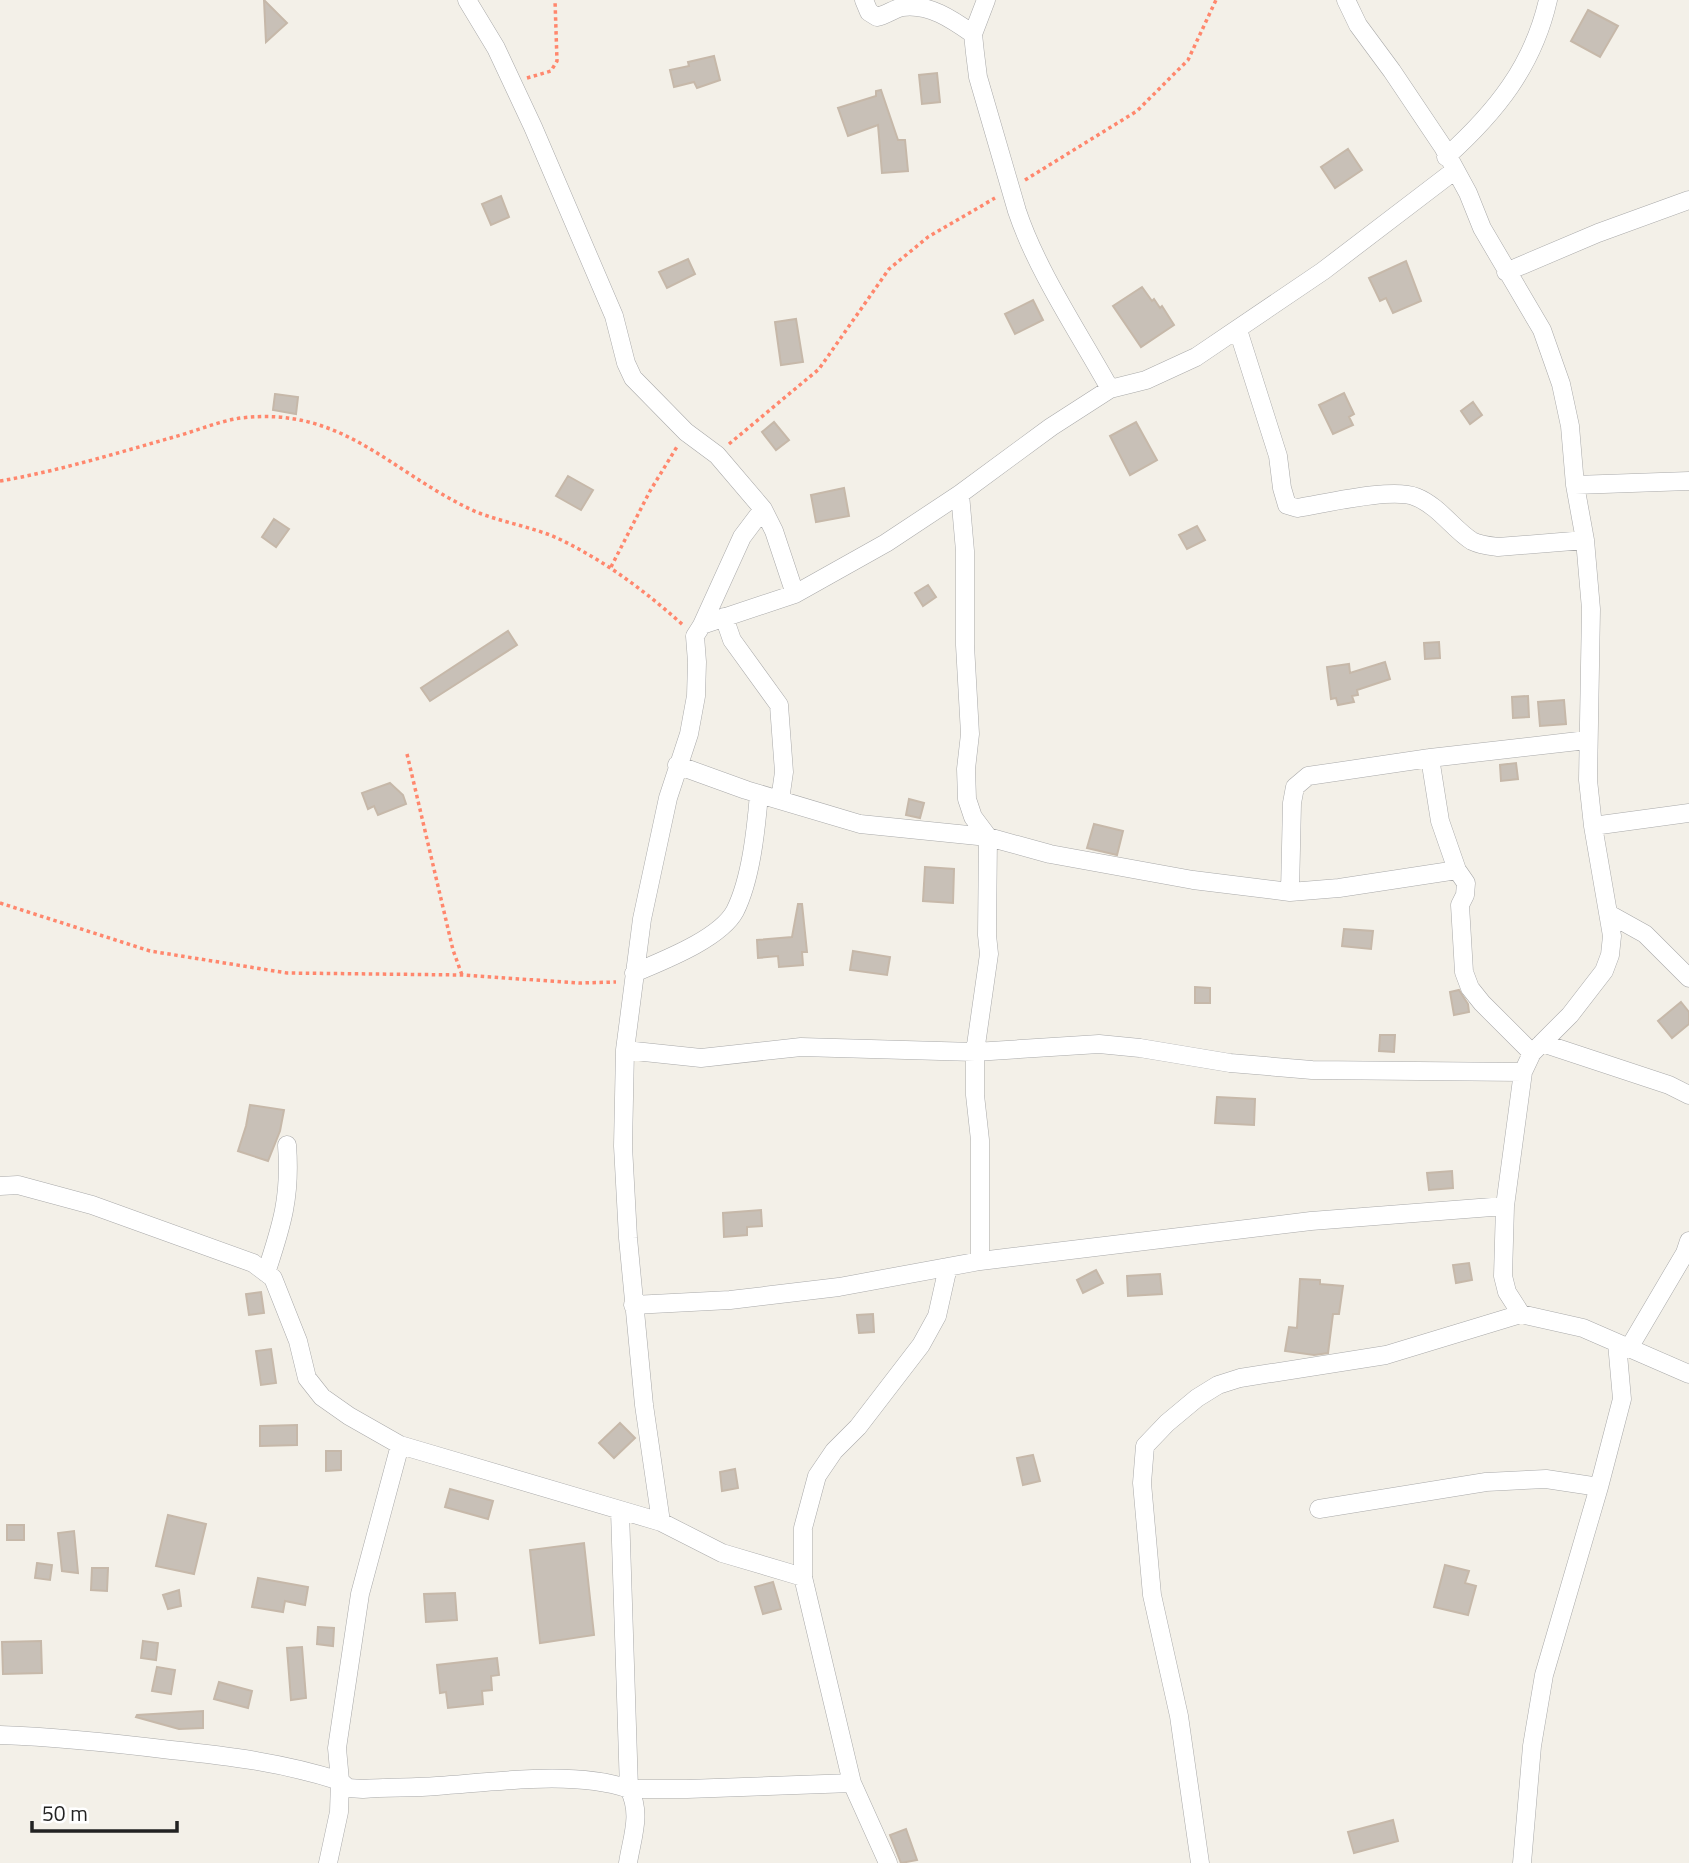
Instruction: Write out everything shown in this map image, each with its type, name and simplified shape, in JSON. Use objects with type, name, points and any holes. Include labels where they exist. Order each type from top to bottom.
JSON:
[{"type":"street","points":[[467,0],[496,48],[512,84],[614,316],[626,363],[634,378],[686,432],[717,455],[763,509],[774,531],[795,594]]},
{"type":"street","points":[[864,0],[869,12],[877,16],[901,7],[924,8],[952,20],[973,34]]},
{"type":"street","points":[[986,0],[973,34],[978,76],[1023,228],[1111,389]]},
{"type":"street","points":[[1346,0],[1358,25],[1443,146],[1450,164],[1468,193],[1482,228],[1542,330],[1560,384],[1570,426],[1575,485],[1585,540],[1592,647],[1587,740],[1593,826],[1609,914],[1611,955],[1605,971],[1570,1015],[1537,1048],[1522,1072],[1505,1206],[1503,1276],[1507,1292],[1521,1314]]},
{"type":"street","points":[[699,631],[724,617],[795,594],[886,543],[960,494],[1051,427],[1111,389],[1146,380],[1196,357],[1323,271],[1450,164],[1518,77],[1543,22],[1548,0]]},
{"type":"street","points":[[1506,272],[1598,233],[1689,200]]},
{"type":"street","points":[[1238,330],[1278,456],[1287,505],[1297,508],[1377,495],[1416,496],[1443,514],[1471,540],[1485,545],[1498,547],[1585,540]]},
{"type":"street","points":[[1575,485],[1689,481]]},
{"type":"street","points":[[960,494],[965,551],[965,645],[971,734],[967,769],[968,799],[973,817],[988,837],[989,954],[975,1052],[975,1096],[980,1140],[980,1261]]},
{"type":"street","points":[[661,1522],[644,1405],[634,1305],[623,1146],[625,1050],[633,977],[654,855],[677,765],[689,734],[696,696],[699,631],[742,537],[763,509]]},
{"type":"street","points":[[724,617],[732,640],[779,705],[784,772],[780,800]]},
{"type":"street","points":[[1290,892],[1292,803],[1295,788],[1308,776],[1430,758],[1587,740]]},
{"type":"street","points":[[1430,758],[1440,821],[1466,884],[1460,905],[1464,972],[1482,1003],[1537,1048],[1669,1085],[1689,1095]]},
{"type":"street","points":[[677,765],[759,794],[860,824],[988,837],[1050,855],[1179,878],[1290,892],[1339,888],[1458,870]]},
{"type":"street","points":[[633,977],[711,935],[734,913],[747,873],[759,794]]},
{"type":"street","points":[[1593,826],[1689,813]]},
{"type":"street","points":[[1609,914],[1645,934],[1689,978]]},
{"type":"street","points":[[625,1050],[701,1058],[801,1047],[975,1052],[1099,1044],[1230,1063],[1312,1070],[1522,1072]]},
{"type":"street","points":[[266,1273],[286,1205],[289,1178],[287,1145]]},
{"type":"street","points":[[0,1186],[18,1185],[92,1205],[218,1248],[253,1263],[273,1278],[298,1340],[307,1378],[322,1398],[400,1445],[661,1522],[722,1553],[803,1577]]},
{"type":"street","points":[[634,1305],[730,1300],[839,1287],[980,1261],[1311,1221],[1505,1206]]},
{"type":"street","points":[[1522,1863],[1532,1746],[1544,1675],[1622,1399],[1623,1346],[1685,1253],[1689,1241]]},
{"type":"street","points":[[888,1863],[852,1783],[803,1577],[803,1528],[817,1476],[834,1451],[858,1426],[921,1345],[937,1316],[948,1267]]},
{"type":"street","points":[[1200,1863],[1178,1716],[1152,1595],[1142,1483],[1145,1446],[1167,1423],[1196,1398],[1218,1385],[1240,1378],[1386,1355],[1521,1314],[1583,1328],[1689,1374]]},
{"type":"street","points":[[328,1863],[339,1812],[337,1748],[360,1594],[400,1445]]},
{"type":"street","points":[[1320,1509],[1486,1482],[1546,1479],[1599,1487]]},
{"type":"street","points":[[620,1511],[629,1789],[634,1798],[636,1828],[628,1863]]},
{"type":"street","points":[[0,1735],[103,1742],[242,1758],[315,1773],[340,1781],[348,1788],[525,1780],[587,1780],[629,1789],[852,1783]]},
{"type":"path","points":[[512,84],[551,71],[557,61],[555,0]]},
{"type":"path","points":[[717,455],[819,369],[889,269],[928,237],[1137,111],[1188,60],[1216,0]]},
{"type":"path","points":[[0,481],[36,475],[240,418],[281,417],[312,421],[341,432],[472,510],[556,538],[611,567],[699,631]]},
{"type":"path","points":[[611,567],[650,491],[686,432]]},
{"type":"path","points":[[407,754],[453,950],[462,975]]},
{"type":"path","points":[[0,903],[150,950],[287,974],[462,975],[579,983],[633,977]]},
{"type":"building","points":[[264,0],[287,23],[266,42]]},
{"type":"building","points":[[1588,10],[1618,26],[1600,57],[1571,41]]},
{"type":"building","points":[[714,56],[720,80],[697,88],[694,82],[674,87],[670,70],[689,66],[688,62]]},
{"type":"building","points":[[937,73],[940,102],[922,104],[919,75]]},
{"type":"building","points":[[881,90],[898,140],[905,140],[908,171],[882,173],[878,125],[848,136],[838,108],[876,96],[876,91]]},
{"type":"building","points":[[1348,149],[1362,170],[1335,188],[1321,167]]},
{"type":"building","points":[[501,196],[509,217],[491,225],[482,204]]},
{"type":"building","points":[[688,259],[695,274],[667,288],[659,272]]},
{"type":"building","points":[[1406,261],[1421,301],[1393,313],[1386,298],[1380,301],[1369,278]]},
{"type":"building","points":[[1142,287],[1152,301],[1154,299],[1160,308],[1162,306],[1174,325],[1141,347],[1113,306]]},
{"type":"building","points":[[1033,300],[1043,320],[1015,334],[1005,314]]},
{"type":"building","points":[[796,319],[803,362],[781,365],[775,322]]},
{"type":"building","points":[[1344,393],[1354,414],[1349,417],[1353,425],[1333,434],[1319,405]]},
{"type":"building","points":[[275,394],[298,397],[296,414],[273,410]]},
{"type":"building","points":[[1473,402],[1482,415],[1470,424],[1461,411]]},
{"type":"building","points":[[774,422],[789,440],[776,450],[762,432]]},
{"type":"building","points":[[1136,422],[1157,460],[1130,475],[1110,436]]},
{"type":"building","points":[[568,476],[593,490],[581,510],[556,496]]},
{"type":"building","points":[[844,488],[849,516],[816,522],[811,495]]},
{"type":"building","points":[[274,519],[289,529],[276,547],[262,537]]},
{"type":"building","points":[[1197,526],[1205,540],[1187,549],[1179,535]]},
{"type":"building","points":[[928,585],[936,597],[923,606],[915,593]]},
{"type":"building","points":[[508,631],[517,645],[430,701],[421,688]]},
{"type":"building","points":[[1439,642],[1440,658],[1425,659],[1424,643]]},
{"type":"building","points":[[1385,662],[1390,679],[1357,690],[1358,695],[1352,696],[1354,702],[1338,705],[1336,698],[1331,699],[1327,667],[1349,664],[1350,673]]},
{"type":"building","points":[[1528,696],[1529,717],[1513,718],[1512,697]]},
{"type":"building","points":[[1564,700],[1566,724],[1540,726],[1538,702]]},
{"type":"building","points":[[1516,763],[1518,779],[1501,781],[1500,765]]},
{"type":"building","points":[[390,783],[403,795],[406,804],[378,815],[374,806],[368,809],[362,793]]},
{"type":"building","points":[[909,799],[924,803],[920,818],[906,815]]},
{"type":"building","points":[[1094,824],[1123,831],[1117,855],[1087,848]]},
{"type":"building","points":[[925,867],[954,869],[953,903],[923,901]]},
{"type":"building","points":[[798,904],[802,904],[807,952],[802,952],[803,965],[779,967],[778,956],[758,958],[757,940],[792,937]]},
{"type":"building","points":[[1344,929],[1373,931],[1371,949],[1342,946]]},
{"type":"building","points":[[853,951],[890,957],[887,975],[850,970]]},
{"type":"building","points":[[1195,987],[1210,988],[1210,1003],[1195,1003]]},
{"type":"building","points":[[1459,990],[1468,1004],[1469,1012],[1454,1015],[1450,992]]},
{"type":"building","points":[[1681,1002],[1689,1012],[1689,1024],[1672,1038],[1658,1021]]},
{"type":"building","points":[[1380,1035],[1395,1035],[1394,1052],[1379,1051]]},
{"type":"building","points":[[1217,1097],[1255,1099],[1254,1125],[1215,1123]]},
{"type":"building","points":[[250,1105],[284,1110],[280,1131],[268,1161],[238,1151]]},
{"type":"building","points":[[1452,1171],[1453,1188],[1429,1190],[1427,1173]]},
{"type":"building","points":[[761,1210],[762,1226],[747,1227],[747,1235],[724,1237],[723,1213]]},
{"type":"building","points":[[1469,1263],[1472,1280],[1456,1283],[1453,1265]]},
{"type":"building","points":[[1096,1270],[1103,1283],[1083,1293],[1077,1280]]},
{"type":"building","points":[[1160,1274],[1162,1294],[1128,1296],[1127,1276]]},
{"type":"building","points":[[1300,1279],[1320,1280],[1320,1284],[1343,1286],[1339,1314],[1333,1314],[1328,1353],[1314,1355],[1285,1351],[1289,1327],[1297,1328]]},
{"type":"building","points":[[261,1292],[264,1313],[249,1315],[246,1294]]},
{"type":"building","points":[[873,1314],[874,1332],[859,1333],[857,1315]]},
{"type":"building","points":[[271,1349],[276,1383],[261,1385],[256,1351]]},
{"type":"building","points":[[620,1423],[635,1438],[614,1458],[599,1443]]},
{"type":"building","points":[[297,1425],[297,1445],[260,1446],[260,1426]]},
{"type":"building","points":[[326,1451],[341,1451],[341,1470],[326,1471]]},
{"type":"building","points":[[1033,1455],[1040,1481],[1023,1485],[1017,1458]]},
{"type":"building","points":[[735,1469],[738,1488],[722,1491],[720,1472]]},
{"type":"building","points":[[450,1489],[493,1501],[488,1519],[445,1507]]},
{"type":"building","points":[[168,1515],[206,1524],[194,1574],[156,1566]]},
{"type":"building","points":[[7,1525],[24,1525],[24,1540],[7,1540]]},
{"type":"building","points":[[74,1531],[78,1573],[62,1571],[58,1533]]},
{"type":"building","points":[[584,1543],[594,1635],[540,1643],[530,1550]]},
{"type":"building","points":[[37,1563],[52,1565],[50,1580],[35,1578]]},
{"type":"building","points":[[1445,1565],[1469,1571],[1465,1583],[1476,1586],[1468,1615],[1434,1607]]},
{"type":"building","points":[[92,1568],[108,1568],[107,1591],[91,1590]]},
{"type":"building","points":[[258,1578],[308,1587],[305,1605],[285,1601],[283,1612],[252,1607]]},
{"type":"building","points":[[773,1582],[781,1609],[763,1614],[755,1587]]},
{"type":"building","points":[[179,1590],[181,1606],[168,1609],[163,1595]]},
{"type":"building","points":[[455,1593],[457,1620],[426,1622],[424,1594]]},
{"type":"building","points":[[318,1627],[334,1628],[333,1646],[317,1644]]},
{"type":"building","points":[[41,1641],[42,1673],[3,1674],[2,1642]]},
{"type":"building","points":[[143,1641],[158,1643],[156,1660],[141,1658]]},
{"type":"building","points":[[302,1647],[306,1698],[291,1700],[287,1648]]},
{"type":"building","points":[[497,1658],[499,1675],[491,1676],[492,1690],[482,1691],[483,1704],[448,1708],[446,1692],[440,1693],[437,1665]]},
{"type":"building","points":[[157,1667],[175,1670],[171,1694],[152,1691]]},
{"type":"building","points":[[219,1682],[252,1691],[248,1708],[214,1699]]},
{"type":"building","points":[[203,1711],[203,1728],[179,1729],[136,1717],[137,1715]]},
{"type":"building","points":[[1393,1820],[1398,1841],[1354,1853],[1348,1832]]},
{"type":"building","points":[[906,1829],[917,1860],[901,1863],[890,1835]]}]
